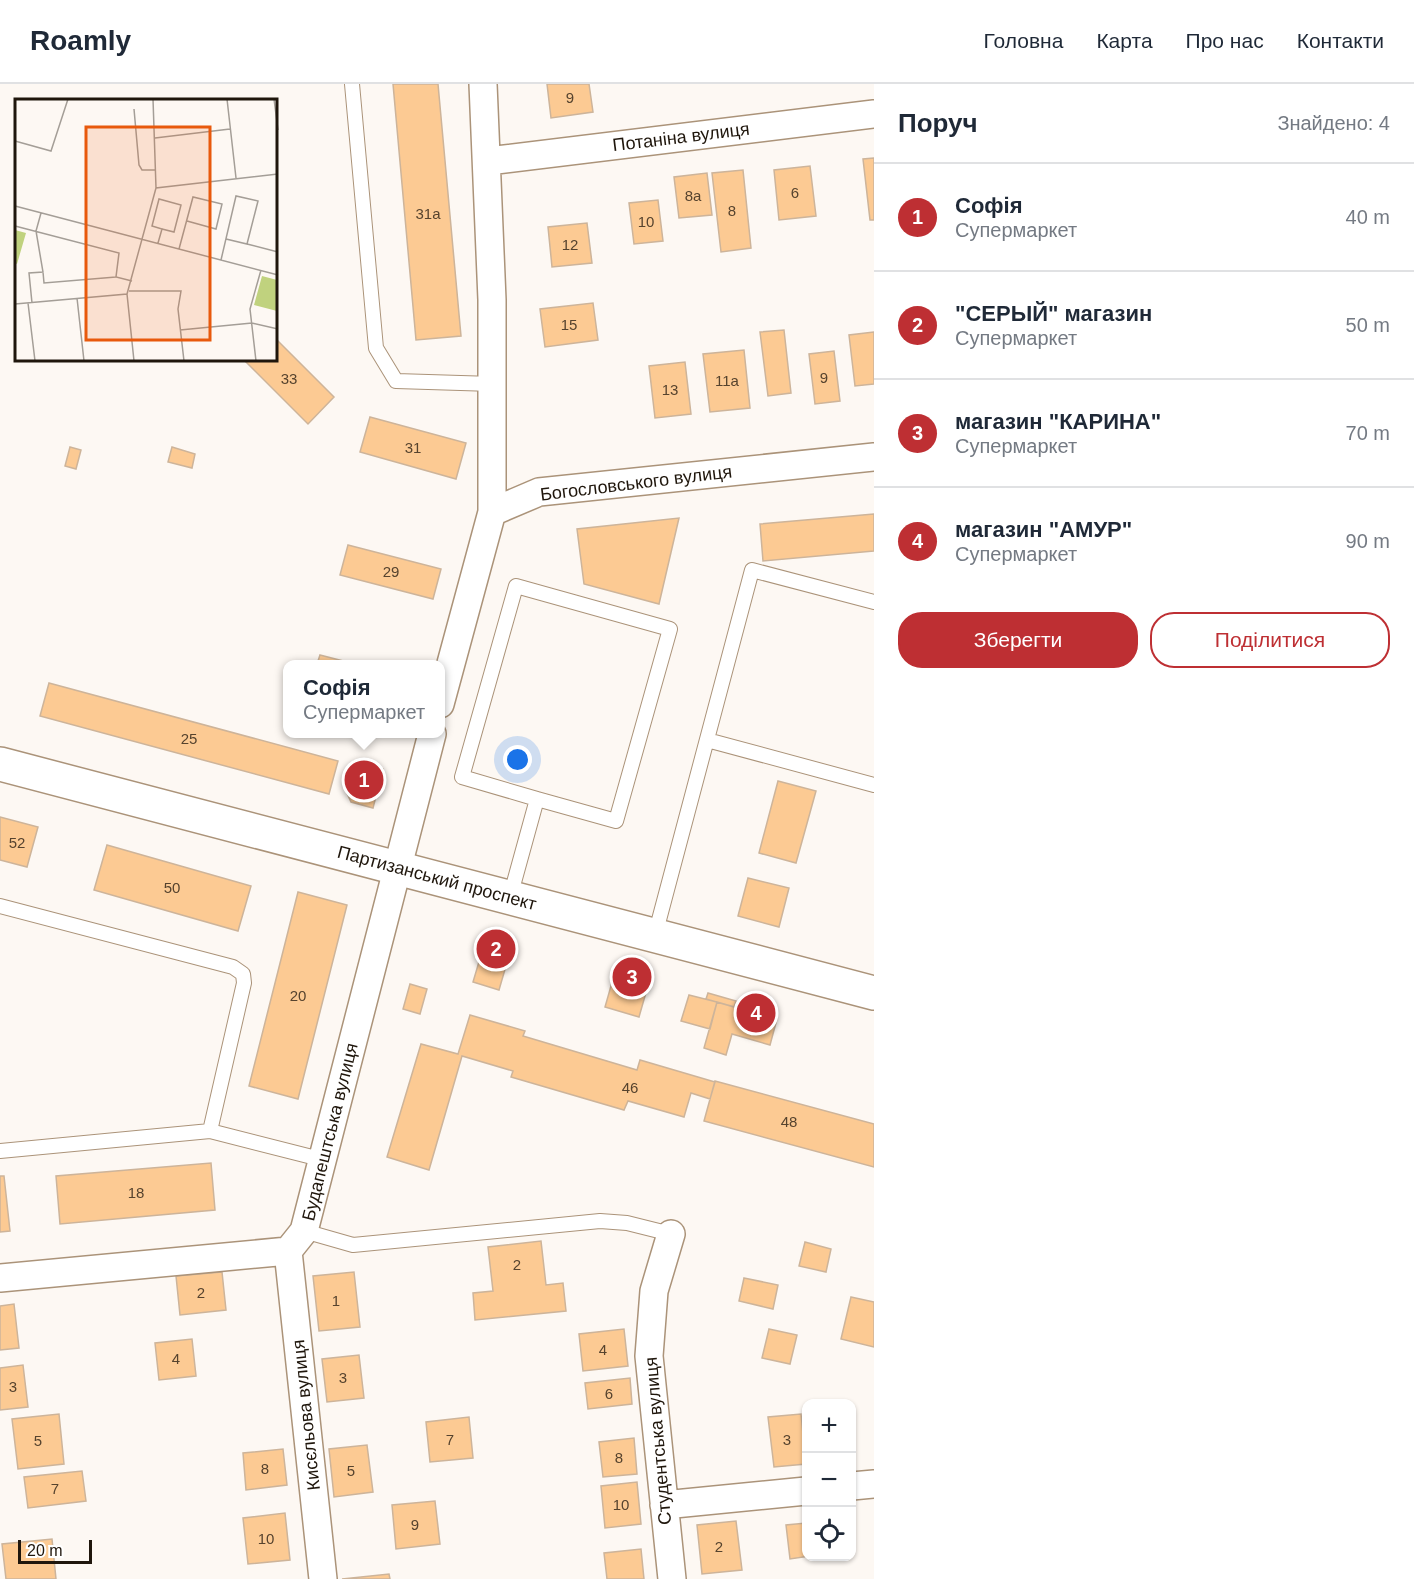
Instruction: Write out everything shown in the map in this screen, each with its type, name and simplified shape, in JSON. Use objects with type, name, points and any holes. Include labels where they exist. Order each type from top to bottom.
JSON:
[{"type":"street","points":[[445,689],[492,512],[493,384],[488,161],[483,84]]},
{"type":"street","name":"Потаніна вулиця","points":[[488,161],[874,114]]},
{"type":"street","name":"Богословського вулиця","points":[[492,512],[539,492],[874,457]]},
{"type":"street","points":[[396,867],[431,738]]},
{"type":"street","name":"Партизанський проспект","points":[[0,764],[874,993]]},
{"type":"street","name":"Будапештська вулиця","points":[[296,1241],[324,1160],[396,867]]},
{"type":"street","name":"Студентська вулиця","points":[[671,1234],[654,1291],[649,1356],[672,1579]]},
{"type":"street","points":[[0,1278],[296,1241]]},
{"type":"street","name":"Кисєльова вулиця","points":[[296,1241],[323,1579]]},
{"type":"street","points":[[856,1486],[874,1484]]},
{"type":"street","points":[[664,1505],[802,1491]]},
{"type":"lane","points":[[352,84],[376,348],[396,381],[493,384]]},
{"type":"lane","points":[[655,935],[752,570],[874,602]]},
{"type":"lane","points":[[516,586],[670,629],[616,821],[537,799],[462,777],[516,586]]},
{"type":"lane","points":[[707,740],[874,785]]},
{"type":"lane","points":[[510,897],[537,799]]},
{"type":"lane","points":[[0,906],[233,967],[243,974],[244,983],[210,1131]]},
{"type":"lane","points":[[0,1151],[210,1131],[324,1160]]},
{"type":"lane","points":[[296,1241],[352,1245],[600,1221],[627,1223],[671,1234]]},
{"type":"building","points":[[393,84],[438,84],[461,336],[416,340]]},
{"type":"building","points":[[547,84],[589,84],[593,112],[551,118]]},
{"type":"building","points":[[874,158],[874,220],[870,220],[863,159]]},
{"type":"building","points":[[810,166],[816,216],[779,220],[774,170]]},
{"type":"building","points":[[743,170],[751,248],[721,252],[712,173]]},
{"type":"building","points":[[707,173],[712,215],[679,218],[674,177]]},
{"type":"building","points":[[658,200],[663,241],[634,244],[629,203]]},
{"type":"building","points":[[587,223],[592,263],[552,267],[548,227]]},
{"type":"building","points":[[593,303],[598,340],[545,347],[540,309]]},
{"type":"building","points":[[784,330],[791,393],[768,396],[760,332]]},
{"type":"building","points":[[874,332],[874,384],[855,386],[849,335]]},
{"type":"building","points":[[278,341],[334,397],[308,424],[246,362],[278,362]]},
{"type":"building","points":[[744,350],[750,408],[710,412],[703,354]]},
{"type":"building","points":[[834,351],[840,401],[815,404],[809,354]]},
{"type":"building","points":[[685,362],[691,414],[655,418],[649,366]]},
{"type":"building","points":[[370,417],[466,443],[456,479],[360,452]]},
{"type":"building","points":[[70,447],[81,450],[76,469],[65,466]]},
{"type":"building","points":[[172,447],[195,454],[192,468],[168,462]]},
{"type":"building","points":[[874,514],[874,551],[763,561],[760,524]]},
{"type":"building","points":[[679,518],[659,604],[584,584],[577,529]]},
{"type":"building","points":[[348,545],[441,569],[433,599],[340,575]]},
{"type":"building","points":[[320,655],[339,660],[318,660]]},
{"type":"building","points":[[49,683],[338,761],[329,794],[40,716]]},
{"type":"building","points":[[354,761],[383,769],[373,808],[351,802],[346,791]]},
{"type":"building","points":[[778,781],[816,791],[796,863],[759,853]]},
{"type":"building","points":[[0,817],[38,827],[27,867],[0,860]]},
{"type":"building","points":[[107,845],[251,886],[238,931],[94,890]]},
{"type":"building","points":[[748,878],[789,888],[779,927],[738,916]]},
{"type":"building","points":[[298,892],[347,905],[298,1099],[249,1086]]},
{"type":"building","points":[[484,945],[510,952],[499,990],[473,982]]},
{"type":"building","points":[[615,972],[649,982],[639,1017],[605,1007]]},
{"type":"building","points":[[410,984],[427,989],[420,1014],[403,1009]]},
{"type":"building","points":[[708,993],[736,1001],[734,1007],[706,999]]},
{"type":"building","points":[[689,995],[717,1002],[710,1029],[681,1021]]},
{"type":"building","points":[[717,1002],[777,1019],[770,1045],[732,1034],[726,1055],[704,1048]]},
{"type":"building","points":[[470,1015],[525,1031],[523,1036],[637,1070],[640,1060],[715,1082],[710,1099],[691,1093],[684,1117],[628,1101],[624,1110],[511,1077],[513,1071],[462,1056],[429,1170],[387,1157],[421,1044],[458,1054]]},
{"type":"building","points":[[715,1081],[874,1124],[874,1167],[704,1121]]},
{"type":"building","points":[[211,1163],[215,1210],[60,1224],[56,1176]]},
{"type":"building","points":[[0,1176],[4,1176],[10,1231],[0,1232]]},
{"type":"building","points":[[541,1241],[546,1285],[563,1283],[566,1311],[475,1320],[473,1293],[493,1291],[488,1247]]},
{"type":"building","points":[[805,1242],[831,1249],[826,1272],[799,1266]]},
{"type":"building","points":[[222,1272],[226,1310],[180,1315],[176,1276]]},
{"type":"building","points":[[354,1272],[360,1327],[319,1331],[313,1276]]},
{"type":"building","points":[[744,1278],[778,1285],[773,1309],[739,1301]]},
{"type":"building","points":[[851,1297],[874,1302],[874,1347],[841,1339]]},
{"type":"building","points":[[14,1304],[19,1348],[0,1350],[0,1306]]},
{"type":"building","points":[[624,1329],[628,1366],[583,1371],[579,1334]]},
{"type":"building","points":[[769,1329],[797,1335],[790,1364],[762,1358]]},
{"type":"building","points":[[192,1339],[196,1376],[159,1380],[155,1343]]},
{"type":"building","points":[[359,1355],[364,1398],[327,1402],[322,1359]]},
{"type":"building","points":[[23,1365],[28,1407],[0,1410],[0,1368]]},
{"type":"building","points":[[630,1378],[632,1404],[588,1409],[585,1383]]},
{"type":"building","points":[[59,1414],[64,1464],[18,1469],[12,1419]]},
{"type":"building","points":[[801,1414],[802,1464],[774,1467],[768,1417]]},
{"type":"building","points":[[469,1417],[473,1458],[430,1462],[426,1422]]},
{"type":"building","points":[[634,1438],[637,1474],[603,1477],[599,1442]]},
{"type":"building","points":[[367,1445],[373,1492],[334,1497],[329,1449]]},
{"type":"building","points":[[283,1449],[287,1485],[246,1490],[243,1453]]},
{"type":"building","points":[[82,1471],[86,1501],[28,1508],[24,1477]]},
{"type":"building","points":[[637,1482],[641,1524],[605,1528],[601,1486]]},
{"type":"building","points":[[435,1501],[440,1544],[396,1549],[392,1505]]},
{"type":"building","points":[[285,1513],[290,1560],[248,1564],[243,1518]]},
{"type":"building","points":[[736,1521],[742,1570],[702,1574],[697,1525]]},
{"type":"building","points":[[802,1523],[802,1557],[790,1559],[786,1525]]},
{"type":"building","points":[[52,1539],[56,1579],[6,1579],[2,1544]]},
{"type":"building","points":[[641,1549],[644,1579],[607,1579],[604,1553]]},
{"type":"building","points":[[389,1574],[390,1579],[342,1579]]},
{"type":"place","name":"Софія","points":[[364,780]]},
{"type":"place","name":"\"СЕРЫЙ\" магазин","points":[[496,949]]},
{"type":"place","name":"магазин \"КАРИНА\"","points":[[632,977]]},
{"type":"place","name":"магазин \"АМУР\"","points":[[756,1013]]}]
